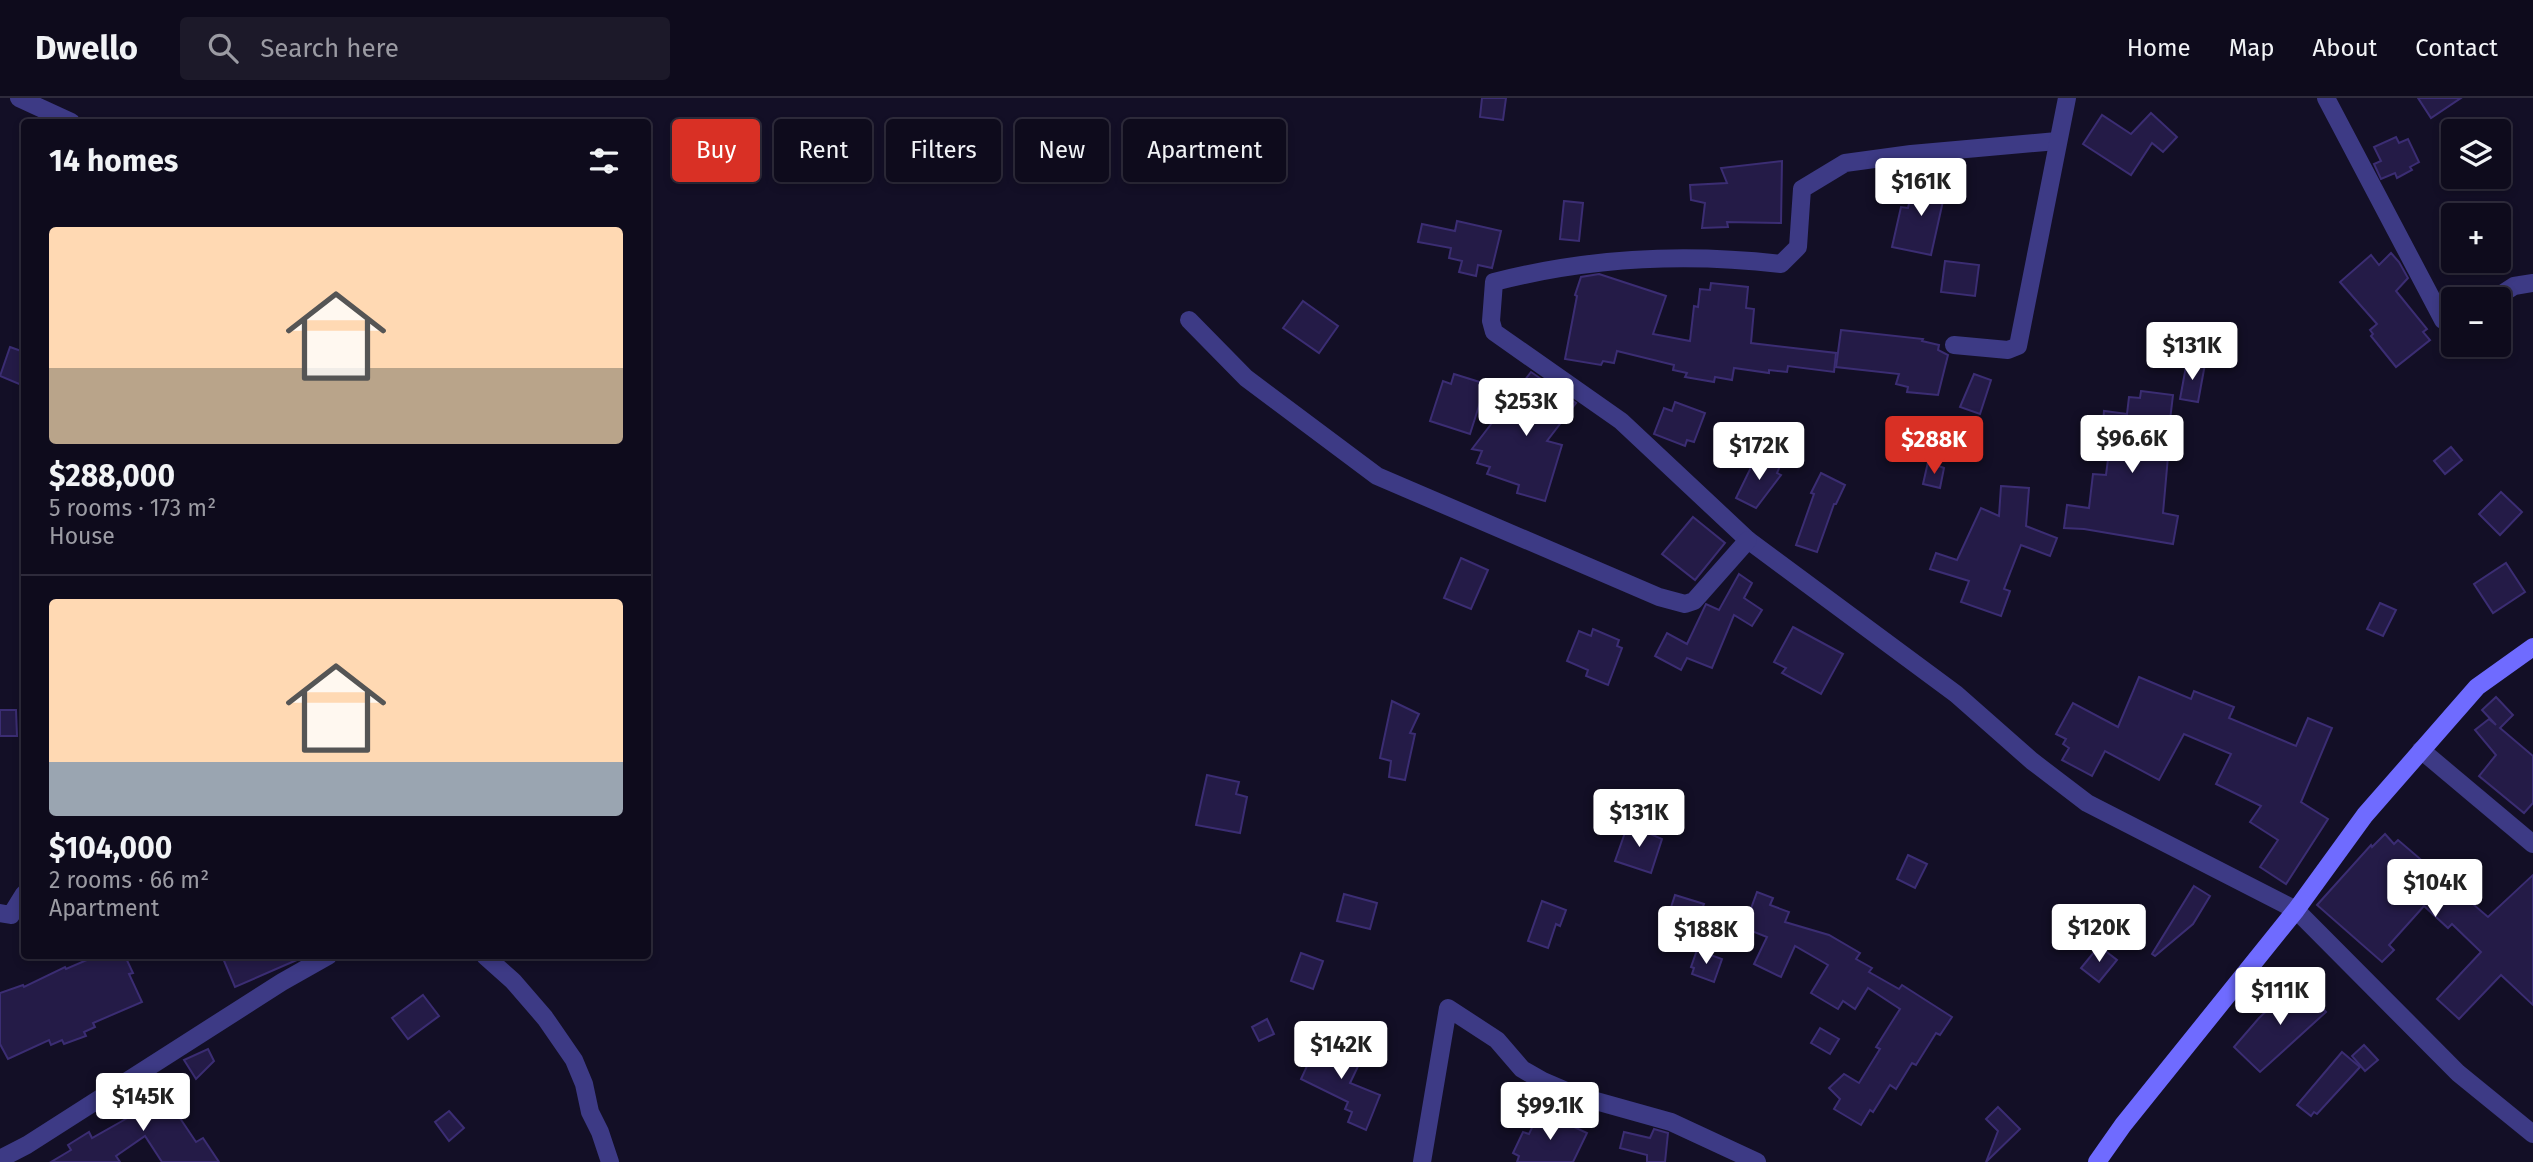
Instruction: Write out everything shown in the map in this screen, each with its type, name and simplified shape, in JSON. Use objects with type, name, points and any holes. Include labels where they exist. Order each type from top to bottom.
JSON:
[{"type":"street","points":[[19,98],[64,119]]},
{"type":"street","points":[[1954,345],[1999,350],[2018,346],[2067,98]]},
{"type":"street","points":[[2326,98],[2441,316]]},
{"type":"street","points":[[2057,141],[1911,154],[1845,163],[1802,189],[1798,247],[1781,264],[1733,258],[1644,260],[1534,272],[1494,282],[1491,321],[1494,332],[1621,421],[1748,540],[1956,694],[2032,761],[2087,803],[2296,910],[2458,1073],[2533,1134]]},
{"type":"street","points":[[2511,288],[2533,283]]},
{"type":"street","points":[[1189,320],[1246,377],[1377,476],[1659,597],[1685,604],[1694,601],[1748,540]]},
{"type":"street","points":[[2097,1162],[2123,1125],[2296,910],[2365,815],[2477,687],[2533,647]]},
{"type":"street","points":[[2421,750],[2533,844]]},
{"type":"street","points":[[0,913],[11,915],[21,899]]},
{"type":"street","points":[[0,1159],[27,1145],[282,982],[323,959]]},
{"type":"street","points":[[488,959],[521,990],[574,1060],[584,1084],[590,1112],[610,1162]]},
{"type":"street","points":[[1422,1162],[1448,1008],[1497,1040],[1522,1069],[1543,1081],[1577,1096],[1671,1122],[1757,1162]]},
{"type":"building","points":[[1482,98],[1506,98],[1503,120],[1480,117]]},
{"type":"building","points":[[2418,98],[2461,98],[2431,118]]},
{"type":"building","points":[[2151,113],[2177,137],[2163,152],[2152,143],[2131,175],[2083,144],[2102,115],[2131,134]]},
{"type":"building","points":[[2396,137],[2399,143],[2408,139],[2419,162],[2410,167],[2412,170],[2397,178],[2395,173],[2381,179],[2374,164],[2381,161],[2374,147]]},
{"type":"building","points":[[1782,161],[1781,223],[1727,222],[1728,227],[1702,228],[1705,203],[1691,200],[1690,185],[1727,183],[1721,168]]},
{"type":"building","points":[[1926,179],[1947,183],[1931,255],[1892,247],[1901,207],[1908,208],[1914,182],[1925,184]]},
{"type":"building","points":[[1564,201],[1583,203],[1579,241],[1560,239]]},
{"type":"building","points":[[1457,221],[1501,231],[1492,268],[1478,265],[1476,276],[1459,272],[1462,261],[1449,258],[1451,248],[1418,242],[1422,224],[1455,231]]},
{"type":"building","points":[[2391,253],[2408,278],[2396,291],[2427,329],[2423,332],[2430,340],[2396,367],[2371,336],[2373,334],[2370,330],[2377,324],[2340,282],[2371,255],[2379,265]]},
{"type":"building","points":[[1945,261],[1979,265],[1975,296],[1941,292]]},
{"type":"building","points":[[1599,274],[1666,296],[1653,334],[1690,341],[1694,306],[1698,307],[1700,289],[1710,290],[1711,283],[1748,287],[1746,308],[1754,309],[1751,343],[1836,353],[1834,372],[1788,366],[1787,372],[1769,370],[1769,373],[1734,368],[1732,380],[1715,377],[1714,382],[1685,377],[1687,373],[1673,370],[1674,365],[1617,351],[1614,363],[1603,361],[1601,365],[1565,359],[1577,296],[1575,295],[1581,277]]},
{"type":"building","points":[[1303,301],[1338,326],[1319,353],[1283,328]]},
{"type":"building","points":[[1841,330],[1923,339],[1922,341],[1939,345],[1938,350],[1948,355],[1938,395],[1907,392],[1908,387],[1896,384],[1899,374],[1836,367]]},
{"type":"building","points":[[10,347],[21,351],[21,385],[0,376]]},
{"type":"building","points":[[2187,361],[2205,364],[2198,402],[2180,399]]},
{"type":"building","points":[[1531,372],[1576,403],[1547,441],[1562,445],[1545,501],[1517,493],[1519,485],[1487,474],[1490,467],[1477,463],[1482,451],[1472,449]]},
{"type":"building","points":[[1454,374],[1486,384],[1470,434],[1430,421],[1443,381],[1451,384]]},
{"type":"building","points":[[1974,374],[1991,380],[1980,414],[1960,407]]},
{"type":"building","points":[[2141,391],[2173,395],[2163,513],[2178,516],[2173,544],[2064,528],[2067,505],[2089,508],[2093,474],[2106,475],[2111,436],[2102,435],[2104,411],[2127,414],[2129,397],[2140,398]]},
{"type":"building","points":[[1675,402],[1705,413],[1694,442],[1687,440],[1685,446],[1654,434],[1664,408],[1672,411]]},
{"type":"building","points":[[2451,447],[2462,460],[2445,474],[2434,461]]},
{"type":"building","points":[[1757,455],[1780,466],[1777,473],[1781,475],[1756,508],[1736,498]]},
{"type":"building","points":[[1928,462],[1944,468],[1940,488],[1923,484]]},
{"type":"building","points":[[1821,473],[1845,485],[1834,504],[1817,552],[1796,545],[1814,494],[1811,493]]},
{"type":"building","points":[[2001,486],[2029,488],[2026,526],[2057,538],[2050,556],[2021,545],[2004,589],[2010,591],[2001,616],[1961,602],[1969,581],[1930,569],[1936,553],[1957,560],[1981,508],[1999,516]]},
{"type":"building","points":[[2501,492],[2522,512],[2500,535],[2479,514]]},
{"type":"building","points":[[1693,517],[1725,543],[1695,580],[1662,554]]},
{"type":"building","points":[[1461,558],[1488,570],[1471,609],[1444,598]]},
{"type":"building","points":[[2506,563],[2525,592],[2493,613],[2474,584]]},
{"type":"building","points":[[1739,574],[1752,583],[1744,598],[1762,610],[1752,626],[1734,615],[1712,668],[1687,658],[1681,670],[1655,656],[1667,633],[1687,644],[1706,604],[1719,610]]},
{"type":"building","points":[[2380,603],[2396,610],[2383,636],[2367,629]]},
{"type":"building","points":[[1793,627],[1843,654],[1821,694],[1782,673],[1786,668],[1774,662]]},
{"type":"building","points":[[1593,629],[1619,640],[1617,646],[1622,648],[1608,685],[1586,676],[1588,670],[1567,661],[1579,631],[1591,636]]},
{"type":"building","points":[[2139,677],[2191,699],[2194,691],[2234,707],[2229,718],[2296,746],[2308,718],[2332,728],[2301,802],[2328,819],[2286,884],[2260,867],[2278,840],[2250,822],[2261,806],[2216,784],[2231,754],[2184,734],[2159,780],[2105,751],[2092,776],[2062,760],[2069,748],[2063,744],[2066,739],[2056,734],[2073,703],[2118,727]]},
{"type":"building","points":[[2496,697],[2513,715],[2500,728],[2533,756],[2533,803],[2524,813],[2479,776],[2496,755],[2475,730],[2489,719],[2496,725],[2482,710]]},
{"type":"building","points":[[1392,701],[1419,714],[1410,733],[1415,734],[1405,780],[1389,777],[1391,761],[1380,758]]},
{"type":"building","points":[[0,710],[16,710],[17,736],[0,736]]},
{"type":"building","points":[[1207,775],[1239,782],[1236,794],[1247,797],[1240,833],[1196,825]]},
{"type":"building","points":[[1628,824],[1662,839],[1651,873],[1615,861]]},
{"type":"building","points":[[2385,834],[2394,844],[2398,840],[2488,917],[2533,875],[2533,1005],[2501,975],[2459,1019],[2437,999],[2481,952],[2452,924],[2448,928],[2424,906],[2389,945],[2394,950],[2382,962],[2317,905],[2371,845],[2372,847]]},
{"type":"building","points":[[1908,855],[1927,864],[1915,888],[1897,879]]},
{"type":"building","points":[[2194,886],[2210,896],[2193,924],[2155,956],[2152,954]]},
{"type":"building","points":[[1757,892],[1773,898],[1770,905],[1789,912],[1785,922],[1829,935],[1860,953],[1856,959],[1872,968],[1869,972],[1899,989],[1902,985],[1952,1017],[1940,1035],[1936,1033],[1916,1065],[1912,1063],[1896,1089],[1890,1085],[1861,1125],[1834,1109],[1840,1099],[1829,1088],[1844,1074],[1859,1083],[1880,1049],[1876,1047],[1900,1009],[1868,988],[1855,1009],[1843,1001],[1838,1009],[1811,993],[1828,965],[1795,946],[1781,977],[1754,964],[1767,937],[1744,928]]},
{"type":"building","points":[[1344,894],[1377,903],[1370,929],[1337,921]]},
{"type":"building","points":[[1675,895],[1704,904],[1700,915],[1720,923],[1708,953],[1661,938]]},
{"type":"building","points":[[1542,901],[1566,910],[1560,926],[1556,924],[1548,948],[1528,941]]},
{"type":"building","points":[[2099,946],[2117,960],[2099,982],[2081,968]]},
{"type":"building","points":[[1697,950],[1722,959],[1714,982],[1692,974],[1694,968],[1691,967]]},
{"type":"building","points":[[1301,953],[1323,961],[1313,989],[1291,981]]},
{"type":"building","points":[[89,959],[126,959],[133,973],[129,974],[142,1002],[93,1023],[95,1027],[84,1032],[86,1036],[64,1044],[62,1040],[51,1045],[49,1040],[8,1059],[0,1044],[0,993],[23,985],[24,987],[65,967],[66,969]]},
{"type":"building","points":[[223,959],[299,959],[235,987]]},
{"type":"building","points":[[2298,982],[2326,1012],[2260,1072],[2234,1047],[2259,1018]]},
{"type":"building","points":[[423,995],[439,1016],[408,1039],[392,1018]]},
{"type":"building","points":[[1267,1019],[1274,1034],[1259,1041],[1252,1027]]},
{"type":"building","points":[[1820,1028],[1839,1039],[1830,1054],[1811,1043]]},
{"type":"building","points":[[1320,1038],[1362,1058],[1350,1083],[1380,1095],[1366,1130],[1348,1122],[1352,1112],[1345,1109],[1348,1102],[1301,1079]]},
{"type":"building","points":[[2364,1045],[2378,1060],[2365,1071],[2352,1056]]},
{"type":"building","points":[[208,1049],[214,1061],[196,1079],[184,1060]]},
{"type":"building","points":[[2342,1052],[2360,1067],[2317,1114],[2314,1112],[2311,1116],[2297,1105]]},
{"type":"building","points":[[153,1078],[196,1142],[203,1138],[219,1162],[162,1162],[145,1136],[116,1156],[120,1162],[51,1162],[71,1150],[68,1145],[89,1132],[92,1138],[131,1116],[120,1099]]},
{"type":"building","points":[[1998,1107],[2020,1129],[1986,1162],[1998,1131],[1986,1119]]},
{"type":"building","points":[[449,1111],[464,1128],[449,1141],[435,1122]]},
{"type":"building","points":[[1540,1111],[1587,1133],[1573,1162],[1517,1162],[1519,1156],[1513,1153],[1523,1132],[1529,1134]]},
{"type":"building","points":[[1654,1129],[1668,1133],[1665,1162],[1647,1162],[1647,1155],[1620,1148],[1624,1132],[1650,1138]]}]
